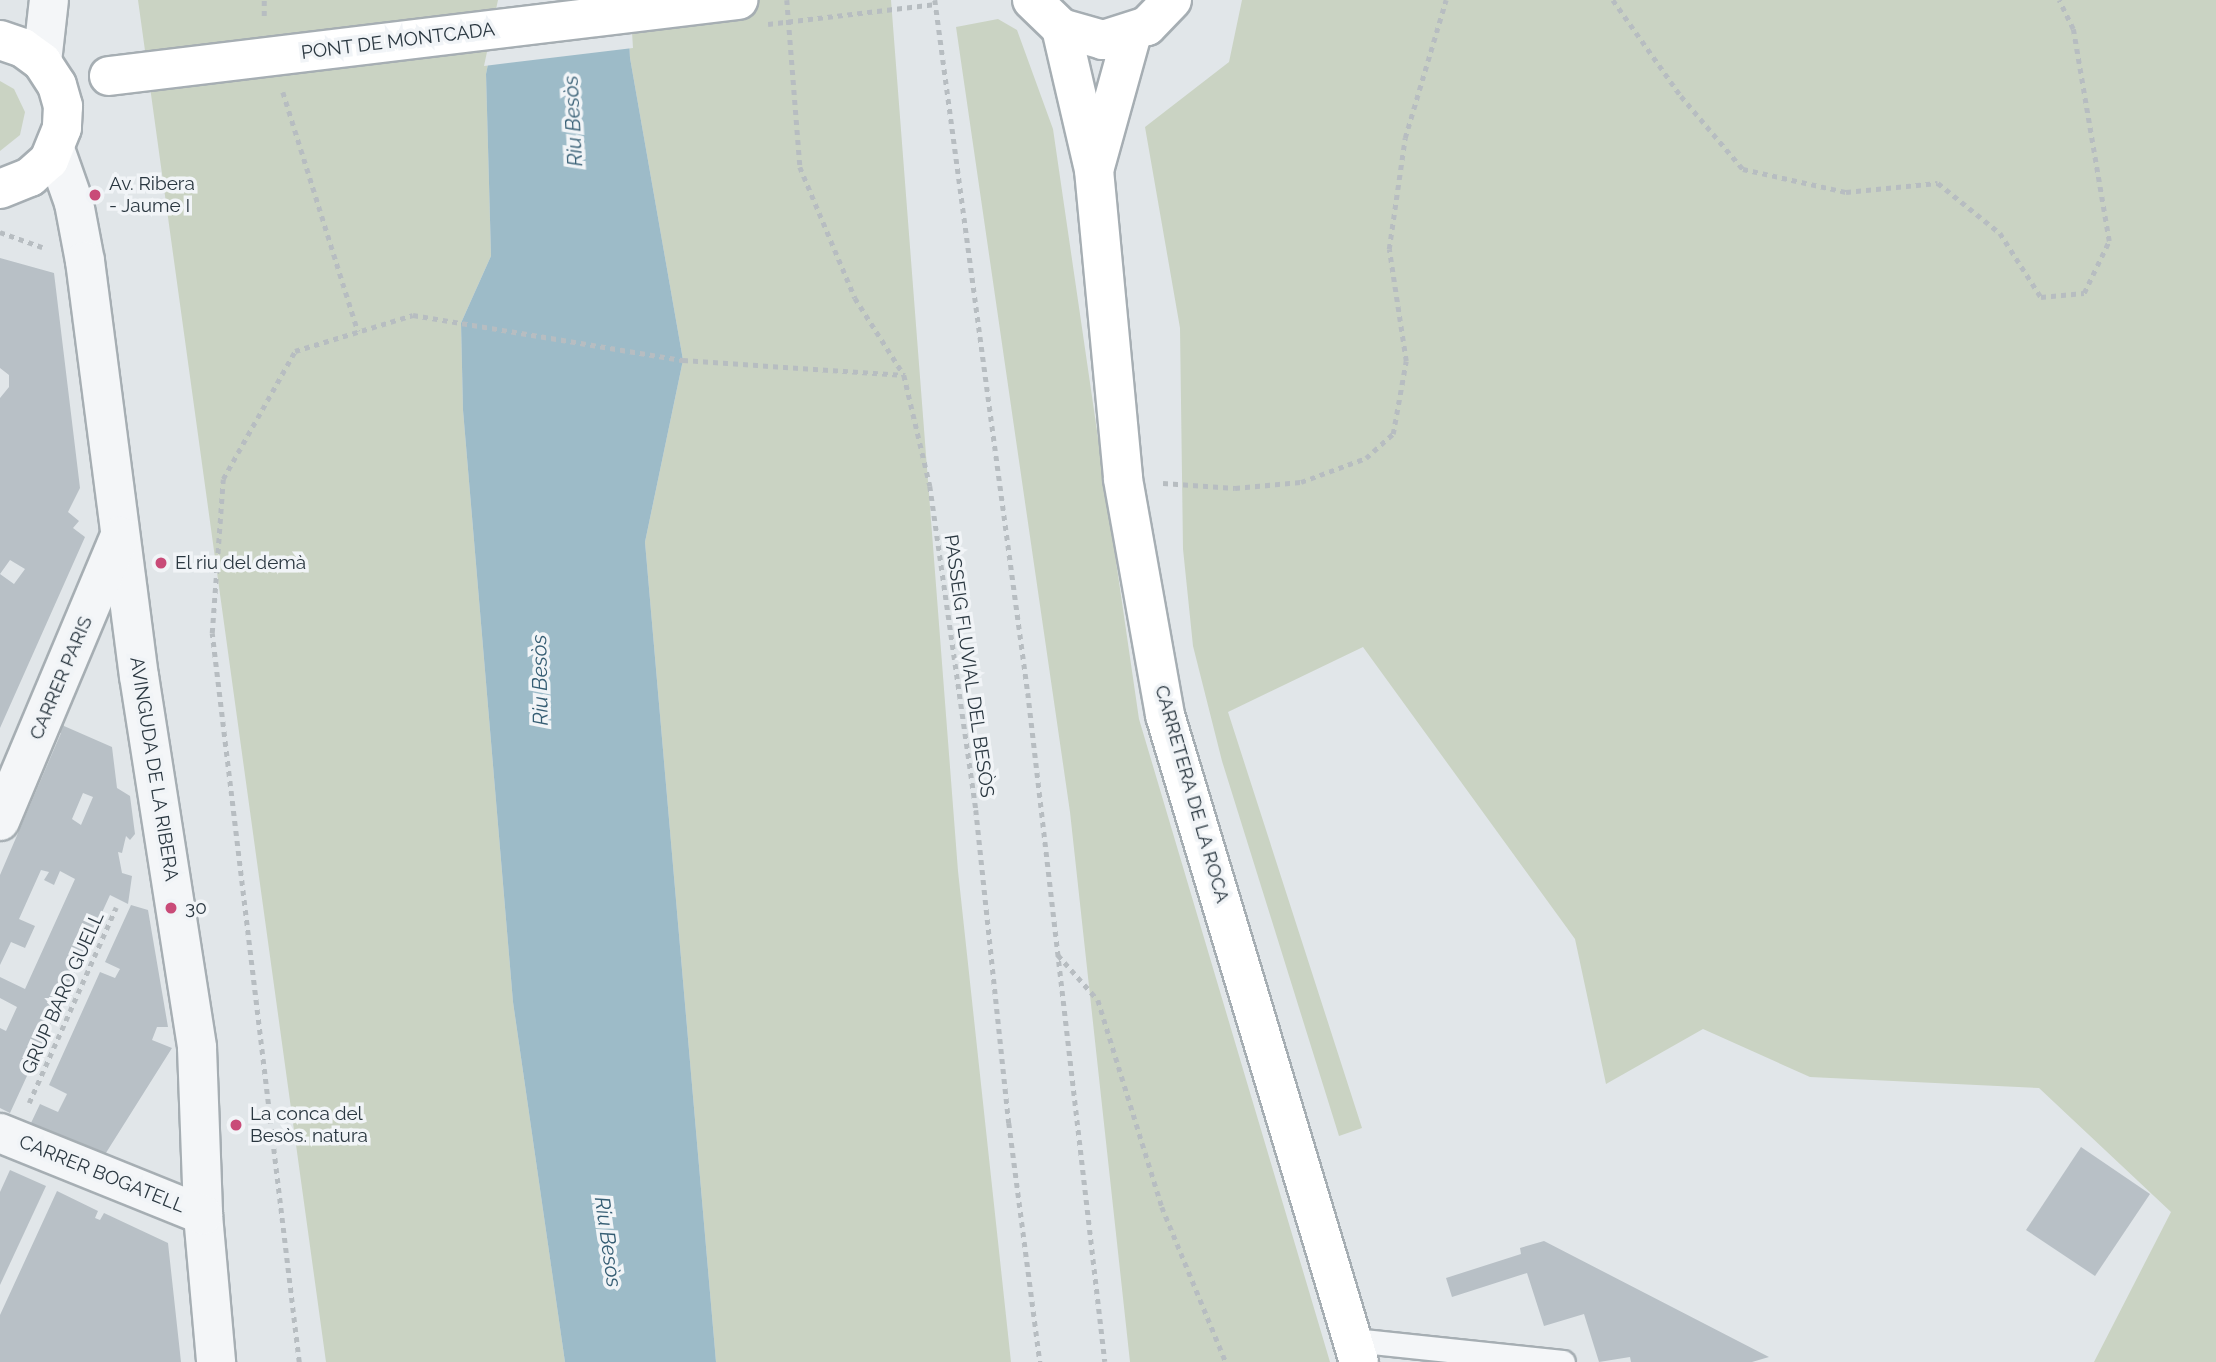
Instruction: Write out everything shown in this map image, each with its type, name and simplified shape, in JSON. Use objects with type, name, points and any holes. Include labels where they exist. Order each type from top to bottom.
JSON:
[{"type":"street","points":[[15,183],[55,149],[63,117],[50,73],[49,0]]},
{"type":"street","name":"PONT DE MONTCADA","points":[[50,73],[109,76],[738,0]]},
{"type":"street","points":[[1032,0],[1061,28],[1088,38],[1132,34],[1159,17],[1172,0]]},
{"type":"street","name":"CARRETERA DE LA ROCA","points":[[1061,28],[1094,170],[1123,479],[1165,715],[1356,1351]]},
{"type":"street","name":"CARRETERA DE LA ROCA","points":[[1094,170],[1132,34]]},
{"type":"street","points":[[0,40],[23,48],[50,73]]},
{"type":"street","name":"AVINGUDA DE LA RIBERA","points":[[55,149],[74,204],[68,259],[121,534],[197,1048],[204,1215],[216,1362]]},
{"type":"street","name":"AVINGUDA DE LA RIBERA","points":[[15,183],[68,259]]},
{"type":"street","name":"CARRER PARIS","points":[[0,821],[121,534]]},
{"type":"street","name":"CARRER BOGATELL","points":[[7,1135],[204,1215]]},
{"type":"lane","points":[[1356,1351],[1563,1362]]},
{"type":"path","points":[[264,0],[264,25]]},
{"type":"path","name":"PASSEIG FLUVIAL DEL BESÒS","points":[[787,0],[800,167],[855,298],[904,375],[930,486],[955,654],[1040,1362]]},
{"type":"path","points":[[1123,479],[1235,488],[1301,482],[1366,458],[1393,434],[1406,361],[1390,249],[1405,138],[1446,0]]},
{"type":"path","points":[[1613,0],[1681,96],[1743,169],[1846,192],[1938,183],[2000,233],[2041,297],[2084,293],[2109,241],[2073,29],[2059,0]]},
{"type":"path","points":[[936,2],[1058,954],[1105,1362]]},
{"type":"path","points":[[282,86],[358,332]]},
{"type":"path","points":[[0,232],[68,259]]},
{"type":"path","points":[[299,1362],[212,633],[223,479],[295,351],[413,315],[683,360],[904,375]]},
{"type":"path","name":"GRUP BARO GUELL","points":[[7,1135],[116,908]]},
{"type":"path","points":[[1058,954],[1098,1000],[1162,1207],[1226,1362]]},
{"type":"green space","points":[[138,0],[501,0],[486,74],[491,256],[461,323],[463,410],[513,1002],[565,1362],[326,1362]]},
{"type":"green space","points":[[627,0],[891,0],[958,871],[1011,1362],[716,1362],[645,542],[683,360],[630,58]]},
{"type":"green space","points":[[1242,0],[2216,0],[2216,1362],[2094,1362],[2171,1212],[2039,1088],[1810,1077],[1703,1029],[1606,1084],[1575,939],[1363,647],[1228,712],[1362,1128],[1339,1136],[1222,761],[1193,646],[1183,549],[1180,328],[1145,127],[1229,62]]},
{"type":"green space","points":[[998,19],[1017,30],[1053,129],[1139,719],[1330,1362],[1130,1362],[1070,812],[956,27]]},
{"type":"green space","points":[[0,81],[14,89],[25,112],[20,135],[0,151]]},
{"type":"water","name":"Riu Besòs","points":[[501,0],[627,0],[630,58],[683,360],[645,542],[716,1362],[565,1362],[513,1002],[463,410],[461,323],[491,256],[486,74]]},
{"type":"pier","points":[[498,0],[630,0],[633,48],[484,66]]},
{"type":"building","points":[[0,258],[54,273],[80,488],[68,512],[79,521],[73,528],[85,537],[0,728],[0,574],[0,398],[9,387],[9,375],[0,368]],"holes":[[[10,560],[25,569],[14,584],[0,574]]]},
{"type":"building","points":[[61,718],[64,726],[112,747],[117,788],[130,796],[135,834],[130,840],[126,836],[122,853],[118,852],[122,873],[132,876],[128,904],[110,895],[10,1113],[0,1108],[0,1028],[6,1031],[17,1007],[0,998],[0,977],[25,989],[75,879],[60,871],[54,885],[44,880],[49,872],[41,870],[19,919],[35,926],[25,948],[11,942],[0,965],[0,875],[61,733],[55,731]],"holes":[[[83,793],[93,797],[81,825],[72,819]]]},
{"type":"building","points":[[131,905],[148,910],[168,1027],[157,1027],[152,1040],[172,1048],[104,1156],[31,1123],[40,1104],[58,1112],[67,1094],[49,1085],[100,972],[115,978],[120,969],[105,962]]},
{"type":"building","points":[[2081,1147],[2150,1194],[2095,1276],[2026,1230]]},
{"type":"building","points":[[10,1170],[46,1186],[0,1285],[0,1192]]},
{"type":"building","points":[[57,1191],[98,1211],[95,1218],[100,1220],[104,1213],[168,1243],[181,1362],[0,1362],[0,1315]]},
{"type":"building","points":[[1544,1241],[1769,1357],[1752,1362],[1631,1362],[1630,1357],[1599,1362],[1584,1314],[1544,1326],[1527,1273],[1452,1297],[1446,1278],[1521,1254],[1520,1248]]},
{"type":"place","name":"Av. Ribera - Jaume I","points":[[95,195]]},
{"type":"place","name":"El riu del demà","points":[[161,563]]},
{"type":"place","name":"30","points":[[171,908]]},
{"type":"place","name":"La conca del Besòs. natura","points":[[236,1125]]}]
